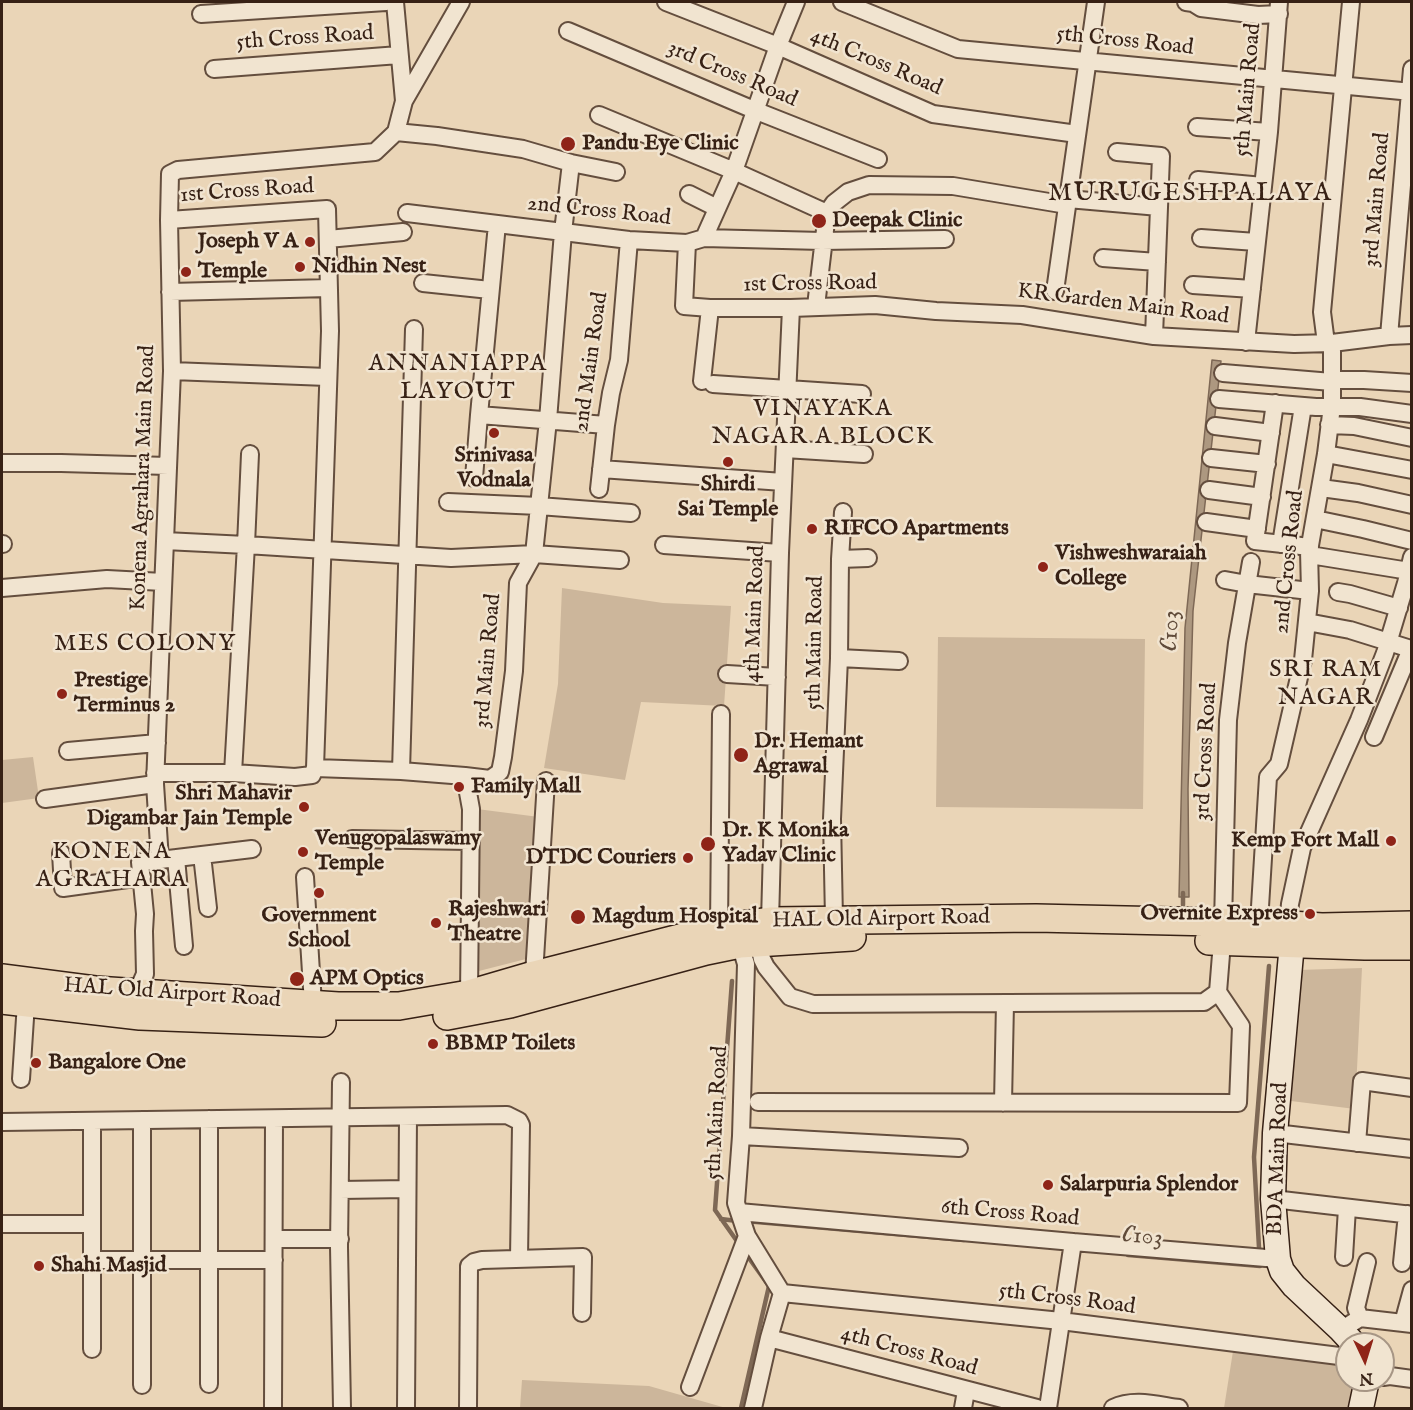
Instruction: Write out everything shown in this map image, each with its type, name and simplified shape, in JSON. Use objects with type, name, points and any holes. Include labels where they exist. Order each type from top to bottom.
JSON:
[{"type":"main road","name":"HAL Old Airport Road","points":[[14,1002],[140,1016],[340,1023],[400,1014],[534,975],[834,919],[1036,918],[1222,932],[1290,934],[1365,946],[1412,946]]},
{"type":"main road","name":"HAL Old Airport Road","points":[[2,978],[95,990],[313,1004],[441,1017],[510,1004],[706,951],[747,934],[835,937],[1126,938],[1222,932],[1259,923],[1290,934],[1322,927],[1412,925]]},
{"type":"street","points":[[201,14],[386,2]]},
{"type":"street","points":[[395,2],[404,101]]},
{"type":"street","points":[[462,2],[404,101],[396,132],[523,149],[571,163],[616,172]]},
{"type":"street","name":"4th Cross Road","points":[[666,2],[778,46],[933,114],[1077,134]]},
{"type":"street","points":[[704,238],[734,171],[754,110],[796,2]]},
{"type":"street","name":"5th Cross Road","points":[[842,2],[958,49],[1410,92]]},
{"type":"street","points":[[1055,291],[1096,2]]},
{"type":"street","name":"5th Cross Road","points":[[1186,2],[1201,8],[1258,15],[1279,8]]},
{"type":"street","points":[[1343,86],[1351,2]]},
{"type":"street","name":"5th Main Road","points":[[1246,342],[1269,132],[1279,8]]},
{"type":"street","name":"3rd Cross Road","points":[[568,31],[754,110],[878,159]]},
{"type":"street","name":"5th Cross Road","points":[[214,69],[399,55]]},
{"type":"street","name":"3rd Main Road","points":[[1389,336],[1412,69]]},
{"type":"street","name":"2nd Cross Road","points":[[1259,923],[1268,777],[1279,764],[1303,660],[1310,591],[1310,551],[1332,406],[1329,343],[1322,312],[1343,86]]},
{"type":"street","points":[[599,115],[734,171],[827,213]]},
{"type":"street","points":[[1197,127],[1269,132]]},
{"type":"street","name":"Konena Agrahara Main Road","points":[[184,946],[155,778],[171,371],[170,174],[178,170],[375,152],[396,132]]},
{"type":"street","points":[[1117,152],[1161,156],[1154,336]]},
{"type":"street","name":"3rd Main Road","points":[[471,809],[490,779],[500,772],[503,758],[514,671],[518,583],[534,554],[571,163]]},
{"type":"street","points":[[1198,180],[1263,186]]},
{"type":"street","points":[[816,306],[827,213],[834,203],[848,192],[869,185],[953,186],[1068,202],[1159,207]]},
{"type":"street","points":[[689,195],[717,208]]},
{"type":"street","name":"1st Cross Road","points":[[169,220],[327,209],[328,239]]},
{"type":"street","name":"2nd Cross Road","points":[[407,213],[629,240],[687,243],[704,238],[822,241],[945,239]]},
{"type":"street","points":[[474,478],[497,224]]},
{"type":"street","points":[[45,799],[155,778],[233,773],[312,776],[315,768],[330,331],[328,239],[404,232]]},
{"type":"street","points":[[1201,238],[1256,242]]},
{"type":"street","name":"2nd Main Road","points":[[599,489],[606,425],[618,360],[629,240]]},
{"type":"street","name":"1st Cross Road","points":[[687,243],[684,306],[791,308],[875,305],[936,311]]},
{"type":"street","points":[[1103,258],[1157,262]]},
{"type":"street","points":[[423,283],[490,290]]},
{"type":"street","points":[[1193,285],[1252,289]]},
{"type":"street","points":[[170,292],[328,288]]},
{"type":"street","points":[[710,308],[708,382],[862,394]]},
{"type":"street","name":"4th Main Road","points":[[747,934],[777,677],[791,308]]},
{"type":"street","name":"KR Garden Main Road","points":[[936,311],[1022,315],[1154,336],[1246,342],[1329,343],[1412,334]]},
{"type":"street","points":[[401,771],[414,329]]},
{"type":"street","points":[[171,371],[327,377]]},
{"type":"street","points":[[1223,373],[1332,381],[1365,380],[1412,383]]},
{"type":"street","points":[[1220,399],[1360,407],[1412,414]]},
{"type":"street","points":[[1275,403],[1255,541],[1310,551],[1410,564],[1389,642],[1359,720],[1302,848],[1290,904],[1290,934]]},
{"type":"street","points":[[1281,544],[1303,405]]},
{"type":"street","points":[[479,415],[606,425]]},
{"type":"street","points":[[1329,425],[1354,426],[1412,438]]},
{"type":"street","points":[[1215,426],[1271,433]]},
{"type":"street","points":[[785,449],[864,454]]},
{"type":"street","points":[[233,773],[250,454]]},
{"type":"street","points":[[1326,454],[1412,470]]},
{"type":"street","points":[[1210,458],[1267,464]]},
{"type":"street","points":[[2,463],[168,466]]},
{"type":"street","points":[[601,469],[783,482]]},
{"type":"street","points":[[1321,488],[1358,493],[1412,505]]},
{"type":"street","points":[[1209,490],[1262,497]]},
{"type":"street","points":[[448,502],[631,513]]},
{"type":"street","name":"5th Main Road","points":[[834,919],[832,819],[843,512]]},
{"type":"street","points":[[1315,519],[1412,541]]},
{"type":"street","points":[[1206,522],[1257,529]]},
{"type":"street","points":[[165,541],[451,558],[534,554],[620,560]]},
{"type":"street","points":[[664,545],[780,552]]},
{"type":"street","points":[[840,559],[868,558]]},
{"type":"street","name":"3rd Cross Road","points":[[1218,992],[1228,720],[1237,643],[1251,562]]},
{"type":"street","points":[[2,588],[107,579],[163,582]]},
{"type":"street","points":[[1225,580],[1310,591]]},
{"type":"street","points":[[1338,592],[1399,608]]},
{"type":"street","points":[[1306,622],[1350,630],[1411,650],[1374,737]]},
{"type":"street","points":[[839,658],[900,661]]},
{"type":"street","points":[[727,674],[777,677]]},
{"type":"street","points":[[722,714],[747,934],[766,967],[790,997],[813,1004],[1204,1002],[1218,992],[1241,1026],[1238,1104],[758,1102]]},
{"type":"street","points":[[68,751],[157,743]]},
{"type":"street","points":[[315,768],[401,771],[490,779]]},
{"type":"street","points":[[465,776],[471,809],[469,994]]},
{"type":"street","points":[[534,975],[546,781]]},
{"type":"street","points":[[352,839],[470,841]]},
{"type":"street","points":[[141,993],[141,983],[146,974],[145,914],[140,862],[252,849]]},
{"type":"street","points":[[61,853],[63,888],[142,877]]},
{"type":"street","points":[[202,855],[208,908]]},
{"type":"street","points":[[305,877],[313,1004]]},
{"type":"street","name":"5th Main Road","points":[[747,934],[741,1136],[736,1203],[747,1236],[782,1293]]},
{"type":"street","name":"BDA Main Road","points":[[1290,934],[1275,1133],[1273,1199],[1267,1258],[1282,1271],[1293,1286],[1352,1330]]},
{"type":"street","points":[[14,1002],[21,1079]]},
{"type":"street","points":[[1003,1103],[1005,1003]]},
{"type":"street","points":[[1357,1143],[1362,1081],[1412,1088]]},
{"type":"street","points":[[341,1082],[342,1408]]},
{"type":"street","points":[[2,1122],[507,1115],[519,1120],[521,1125],[519,1258]]},
{"type":"street","points":[[406,1408],[408,1117]]},
{"type":"street","points":[[209,1119],[209,1384]]},
{"type":"street","points":[[273,1408],[274,1119]]},
{"type":"street","points":[[142,1120],[142,1385]]},
{"type":"street","points":[[92,1121],[92,1349]]},
{"type":"street","points":[[1275,1133],[1412,1149]]},
{"type":"street","points":[[741,1136],[959,1148]]},
{"type":"street","points":[[340,1190],[407,1189]]},
{"type":"street","points":[[1273,1199],[1409,1215],[1402,1263]]},
{"type":"street","points":[[1344,1257],[1347,1208]]},
{"type":"street","name":"6th Cross Road","points":[[739,1212],[1267,1258]]},
{"type":"street","points":[[2,1224],[92,1224]]},
{"type":"street","points":[[690,1387],[747,1236]]},
{"type":"street","points":[[274,1239],[340,1239]]},
{"type":"street","points":[[1048,1408],[1073,1242]]},
{"type":"street","points":[[468,1408],[469,1266],[482,1260],[583,1257],[582,1314]]},
{"type":"street","points":[[92,1260],[274,1260]]},
{"type":"street","points":[[1367,1262],[1352,1330],[1407,1323],[1412,1290]]},
{"type":"street","points":[[753,1408],[782,1293]]},
{"type":"street","name":"5th Cross Road","points":[[782,1293],[1061,1321],[1335,1355]]},
{"type":"street","name":"4th Cross Road","points":[[769,1338],[1036,1408]]},
{"type":"street","points":[[1395,1377],[1412,1379]]},
{"type":"street","points":[[963,1408],[966,1391]]},
{"type":"street","points":[[1361,1408],[1364,1392]]},
{"type":"street","points":[[1113,1408],[1125,1404],[1142,1403],[1179,1408]]},
{"type":"shaded area","points":[[1212,360],[1221,361],[1193,611],[1188,789],[1189,897],[1179,897],[1185,628]]},
{"type":"shaded area","points":[[562,588],[663,603],[731,606],[724,706],[641,702],[625,780],[544,768],[558,684]]},
{"type":"shaded area","points":[[938,637],[1145,639],[1143,809],[936,807]]},
{"type":"shaded area","points":[[33,757],[39,798],[2,803],[2,760]]},
{"type":"shaded area","points":[[477,809],[539,817],[526,959],[475,972]]},
{"type":"shaded area","points":[[1362,968],[1355,1109],[1291,1101],[1298,970]]},
{"type":"shaded area","points":[[1234,1345],[1335,1359],[1335,1392],[1355,1392],[1353,1408],[1224,1408]]},
{"type":"shaded area","points":[[522,1380],[649,1386],[726,1408],[520,1408]]},
{"type":"waterway","name":"C103","points":[[1183,893],[1183,905]]},
{"type":"waterway","name":"C103","points":[[1128,1255],[1260,1266],[1254,1157],[1269,966]]},
{"type":"waterway","name":"C103","points":[[732,981],[715,1210],[739,1244]]},
{"type":"waterway","name":"C103","points":[[721,1219],[737,1221]]},
{"type":"waterway","name":"C103","points":[[745,1221],[964,1240]]},
{"type":"waterway","name":"C103","points":[[741,1408],[769,1286],[746,1254]]},
{"type":"place","name":"Pandu Eye Clinic","points":[[568,144]]},
{"type":"place","name":"Deepak Clinic","points":[[819,221]]},
{"type":"place","name":"Joseph V A","points":[[310,242]]},
{"type":"place","name":"Nidhin Nest","points":[[300,267]]},
{"type":"place","name":"Temple","points":[[186,272]]},
{"type":"place","name":"Srinivasa Vodnala","points":[[494,433]]},
{"type":"place","name":"Shirdi Sai Temple","points":[[728,462]]},
{"type":"place","name":"RIFCO Apartments","points":[[812,529]]},
{"type":"place","name":"Vishweshwaraiah College","points":[[1043,567]]},
{"type":"place","name":"Prestige Terminus 2","points":[[62,694]]},
{"type":"place","name":"Dr. Hemant Agrawal","points":[[741,755]]},
{"type":"place","name":"Family Mall","points":[[459,787]]},
{"type":"place","name":"Shri Mahavir Digambar Jain Temple","points":[[304,807]]},
{"type":"place","name":"Kemp Fort Mall","points":[[1391,841]]},
{"type":"place","name":"Dr. K Monika Yadav Clinic","points":[[708,844]]},
{"type":"place","name":"Venugopalaswamy Temple","points":[[303,852]]},
{"type":"place","name":"DTDC Couriers","points":[[688,858]]},
{"type":"place","name":"Government School","points":[[319,893]]},
{"type":"place","name":"Overnite Express","points":[[1310,914]]},
{"type":"place","name":"Magdum Hospital","points":[[578,917]]},
{"type":"place","name":"Rajeshwari Theatre","points":[[436,923]]},
{"type":"place","name":"APM Optics","points":[[297,979]]},
{"type":"place","name":"BBMP Toilets","points":[[433,1044]]},
{"type":"place","name":"Bangalore One","points":[[36,1063]]},
{"type":"place","name":"Salarpuria Splendor","points":[[1048,1185]]},
{"type":"place","name":"Shahi Masjid","points":[[39,1266]]},
{"type":"district","name":"MURUGESHPALAYA","points":[[1190,195]]},
{"type":"district","name":"ANNANIAPPA LAYOUT","points":[[458,379]]},
{"type":"district","name":"VINAYAKA NAGAR A BLOCK","points":[[823,424]]},
{"type":"district","name":"MES COLONY","points":[[145,645]]},
{"type":"district","name":"SRI RAM NAGAR","points":[[1326,685]]},
{"type":"district","name":"KONENA AGRAHARA","points":[[112,867]]}]
